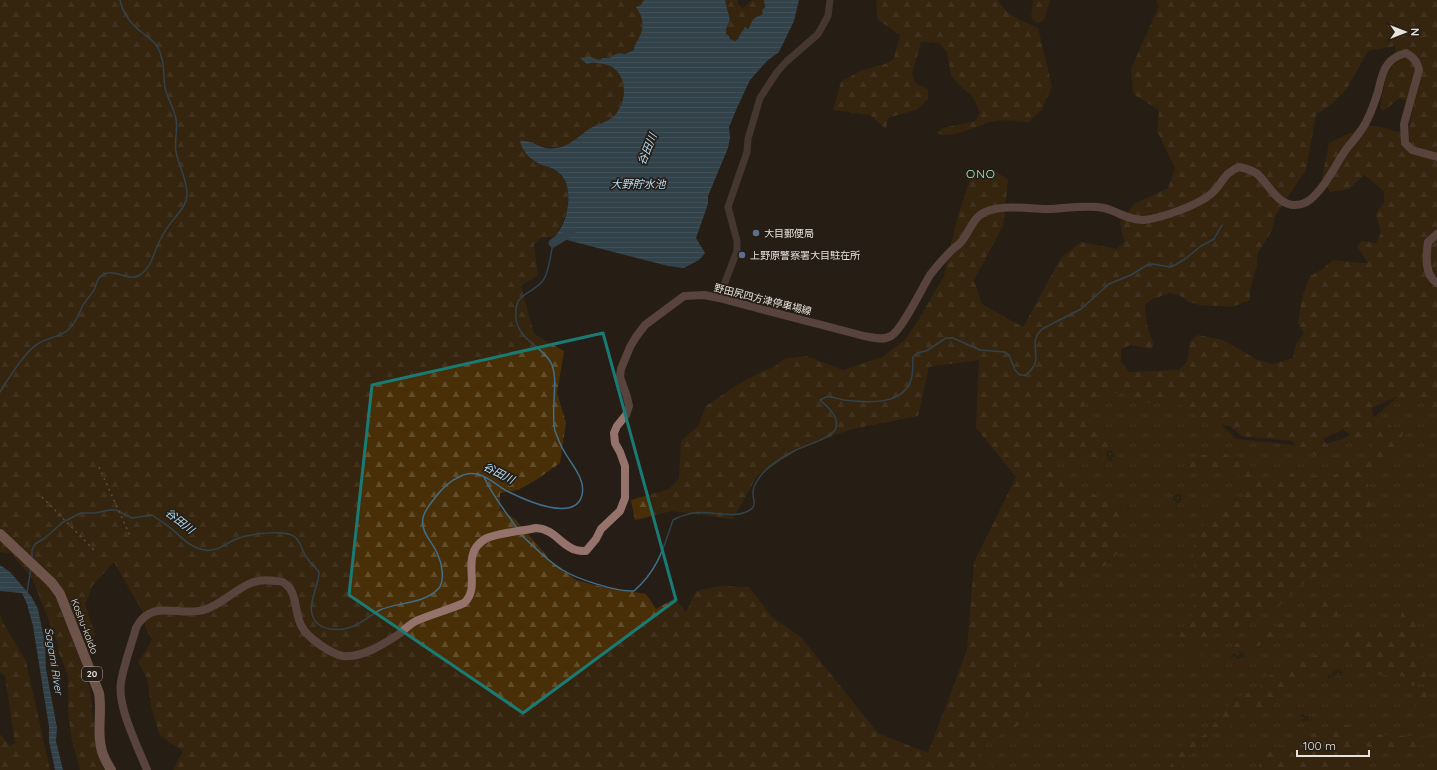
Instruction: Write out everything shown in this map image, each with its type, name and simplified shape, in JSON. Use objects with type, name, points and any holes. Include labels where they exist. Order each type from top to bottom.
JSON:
[{"type":"highway","name":"Koshu-kaido","points":[[0,534],[52,583],[60,594],[75,635],[97,687],[101,708],[100,746],[111,770]]},
{"type":"main road","name":"野田尻四方津停車場線","points":[[147,770],[128,723],[121,693],[121,682],[136,628],[140,620],[150,612],[159,610],[204,610],[215,605],[252,582],[261,580],[277,581],[284,583],[290,590],[294,599],[301,627],[310,636],[327,649],[337,654],[353,656],[366,652],[394,638],[414,622],[464,603],[469,599],[471,593],[471,559],[473,551],[485,539],[492,536],[536,528],[542,529],[555,536],[574,550],[586,551],[596,539],[601,528],[620,511],[625,498],[625,466],[615,443],[614,433],[617,426],[626,415],[629,406],[620,377],[620,369],[630,347],[645,326],[684,296],[704,295],[719,298],[864,336],[875,338],[887,337],[891,336],[899,327],[931,274],[961,242],[972,222],[981,214],[993,210],[1010,208],[1103,208],[1135,219],[1152,219],[1202,201],[1212,193],[1227,173],[1239,167],[1247,168],[1256,174],[1279,198],[1287,203],[1294,205],[1307,202],[1317,193],[1364,126],[1376,97],[1384,69],[1398,56],[1406,53],[1414,57],[1420,70],[1404,124],[1404,143],[1412,150],[1437,157]]},
{"type":"main road","points":[[1437,234],[1428,242],[1427,248],[1428,271],[1432,279],[1437,283]]},
{"type":"street","points":[[719,298],[736,251],[737,240],[728,207],[747,152],[748,139],[760,98],[782,67],[818,34],[828,16],[830,0]]},
{"type":"highlighted area","points":[[603,333],[676,600],[523,713],[349,595],[372,385]]},
{"type":"green space","points":[[0,0],[644,0],[639,11],[642,19],[642,30],[634,50],[625,54],[618,53],[609,58],[602,58],[600,60],[590,57],[598,62],[614,68],[621,75],[623,80],[624,91],[622,103],[613,117],[591,128],[566,145],[553,148],[543,147],[524,140],[538,163],[558,172],[565,181],[568,189],[568,206],[566,214],[555,237],[541,237],[534,245],[538,275],[521,286],[534,334],[564,351],[557,393],[566,423],[560,463],[536,480],[518,490],[500,493],[500,509],[515,519],[551,561],[576,580],[598,586],[646,594],[656,609],[675,598],[686,612],[696,591],[720,586],[749,587],[772,617],[801,637],[878,733],[928,753],[967,650],[974,562],[1016,477],[976,428],[979,360],[929,367],[918,416],[852,429],[802,447],[757,476],[733,519],[672,511],[635,520],[631,500],[669,489],[679,478],[681,441],[698,426],[706,406],[734,387],[761,372],[774,367],[784,359],[806,356],[843,370],[882,357],[905,340],[944,276],[957,219],[970,179],[995,171],[1008,180],[1003,226],[974,280],[982,304],[1023,327],[1061,258],[1081,242],[1117,249],[1124,242],[1120,222],[1134,204],[1168,188],[1175,168],[1157,131],[1159,110],[1133,94],[1131,69],[1159,6],[1156,0],[1437,0],[1437,410],[1419,399],[1396,397],[1372,408],[1373,416],[1389,424],[1395,430],[1402,425],[1403,433],[1399,449],[1390,450],[1386,468],[1371,475],[1368,483],[1369,497],[1372,508],[1367,524],[1368,536],[1360,547],[1343,549],[1338,562],[1325,572],[1298,586],[1287,599],[1274,608],[1231,630],[1210,635],[1205,644],[1202,656],[1187,664],[1182,663],[1199,646],[1196,639],[1179,642],[1179,637],[1193,613],[1197,589],[1193,550],[1198,534],[1208,516],[1222,506],[1244,496],[1240,476],[1214,469],[1191,474],[1187,461],[1202,455],[1224,453],[1247,463],[1267,483],[1289,473],[1332,478],[1338,472],[1323,458],[1298,449],[1292,441],[1241,436],[1231,427],[1198,417],[1185,408],[1170,401],[1158,401],[1139,405],[1127,393],[1111,393],[1090,398],[1082,409],[1087,418],[1117,442],[1109,447],[1103,459],[1062,459],[1055,468],[1062,480],[1090,493],[1113,498],[1128,509],[1124,517],[1119,552],[1103,567],[1073,576],[1063,583],[1059,601],[1045,628],[1040,647],[1039,666],[1042,687],[1021,724],[984,743],[979,753],[979,760],[990,764],[997,770],[173,770],[183,751],[160,736],[152,710],[147,678],[138,662],[152,639],[146,629],[144,614],[114,562],[93,585],[85,604],[95,635],[89,637],[81,621],[75,644],[90,690],[96,749],[104,770],[80,770],[72,741],[68,714],[68,675],[58,651],[58,644],[33,580],[12,554],[0,552]],"holes":[[[1395,46],[1396,62],[1386,75],[1380,108],[1383,111],[1400,98],[1414,105],[1407,132],[1398,132],[1372,126],[1352,132],[1329,143],[1322,178],[1330,192],[1349,189],[1364,175],[1375,183],[1384,192],[1384,203],[1376,214],[1381,233],[1376,243],[1362,241],[1357,246],[1368,263],[1333,260],[1321,270],[1310,276],[1302,298],[1298,323],[1304,333],[1296,344],[1293,358],[1273,364],[1258,360],[1223,340],[1198,335],[1190,342],[1187,362],[1179,370],[1129,372],[1121,361],[1121,349],[1130,345],[1151,349],[1154,345],[1147,325],[1145,304],[1153,299],[1169,293],[1179,295],[1189,302],[1200,305],[1232,307],[1250,300],[1250,290],[1257,264],[1258,253],[1272,230],[1276,214],[1306,170],[1316,115],[1333,103],[1348,87],[1368,51]],[[1343,429],[1356,440],[1370,441],[1370,457],[1338,462],[1323,439]],[[1029,644],[1033,650],[1027,675],[1022,677],[1014,670],[1026,645]]]},
{"type":"green space","points":[[725,0],[738,0],[738,4],[743,8],[752,0],[764,0],[765,3],[763,14],[751,22],[751,26],[735,41],[730,39],[726,34],[726,29],[730,20]]},
{"type":"green space","points":[[876,0],[998,0],[1011,14],[1038,28],[1052,86],[1042,110],[1028,122],[1000,120],[958,133],[943,135],[936,133],[943,128],[975,121],[980,113],[973,97],[957,83],[951,75],[947,52],[939,43],[921,42],[912,74],[916,84],[928,89],[928,99],[918,109],[888,118],[886,129],[870,115],[833,110],[841,82],[860,71],[888,63],[894,58],[900,35],[877,19]]},
{"type":"green space","points":[[1033,0],[1050,0],[1044,20],[1037,23],[1031,18]]},
{"type":"green space","points":[[1177,380],[1236,439],[1315,447],[1343,439],[1364,426],[1406,389],[1437,404],[1437,770],[966,770],[1053,402]]},
{"type":"green space","points":[[1332,596],[1344,599],[1346,611],[1327,620],[1254,647],[1230,650],[1236,644],[1266,632],[1283,622],[1302,616],[1314,610],[1322,599]]},
{"type":"green space","points":[[1413,609],[1427,682],[1412,686],[1403,676],[1371,674],[1345,654],[1340,644],[1344,632],[1356,628],[1365,628],[1374,632],[1401,630],[1401,613]]},
{"type":"green space","points":[[0,614],[2,621],[26,661],[50,770],[0,770],[0,734],[10,746],[15,743],[5,676],[0,672]]},
{"type":"green space","points":[[1326,651],[1333,653],[1330,658],[1347,660],[1320,673],[1309,669],[1286,684],[1284,694],[1269,706],[1246,710],[1227,730],[1214,734],[1202,742],[1189,755],[1181,770],[1168,770],[1182,746],[1206,733],[1232,702],[1247,693],[1258,690],[1272,674]]},
{"type":"green space","points":[[1428,688],[1430,712],[1420,713],[1415,706],[1415,693],[1420,689]]},
{"type":"green space","points":[[1335,721],[1349,726],[1348,738],[1355,739],[1370,734],[1430,737],[1433,744],[1394,751],[1381,751],[1366,746],[1359,763],[1360,770],[1258,770],[1262,754],[1320,731]]},
{"type":"sand","points":[[1109,450],[1112,450],[1115,457],[1110,461],[1108,460],[1106,453]]},
{"type":"sand","points":[[1174,494],[1180,494],[1182,496],[1179,503],[1174,503]]},
{"type":"sand","points":[[1240,651],[1245,654],[1244,657],[1234,660],[1231,657],[1233,653],[1237,654]]},
{"type":"sand","points":[[1339,668],[1342,670],[1342,675],[1334,676],[1328,679],[1328,675]]},
{"type":"sand","points":[[1303,714],[1306,717],[1312,716],[1312,719],[1307,722],[1302,721],[1300,717]]},
{"type":"water","name":"大野貯水池","points":[[644,0],[725,0],[730,20],[726,29],[726,34],[730,39],[735,41],[738,39],[745,27],[748,29],[754,19],[763,14],[762,10],[765,7],[764,0],[799,0],[794,21],[779,52],[767,61],[750,80],[737,108],[729,127],[730,138],[728,148],[708,196],[708,204],[696,238],[705,253],[699,260],[684,268],[668,266],[555,237],[562,226],[568,206],[568,191],[566,184],[557,171],[531,159],[523,149],[520,141],[526,141],[548,148],[565,146],[589,129],[609,120],[614,116],[619,109],[624,94],[622,78],[612,67],[596,62],[587,64],[580,58],[590,57],[600,60],[602,58],[609,58],[618,53],[625,54],[634,50],[643,26],[642,18],[636,7],[641,5]]},
{"type":"water","points":[[0,565],[10,572],[31,596],[38,609],[45,644],[46,669],[57,728],[56,741],[63,770],[55,770],[49,741],[49,727],[33,626],[27,604],[22,593],[0,591]]},
{"type":"waterway","points":[[0,392],[28,352],[39,343],[62,334],[71,327],[83,305],[94,290],[100,277],[110,273],[135,277],[144,272],[150,264],[164,233],[182,209],[186,200],[187,190],[185,179],[177,158],[175,144],[177,127],[176,119],[165,87],[160,51],[156,44],[129,19],[123,10],[120,0]]},
{"type":"waterway","points":[[521,535],[550,561],[568,573],[586,581],[607,587],[634,591],[649,575],[659,558],[673,520],[700,512],[730,515],[744,513],[750,510],[754,504],[753,490],[755,485],[760,476],[767,469],[790,453],[834,432],[837,424],[836,420],[829,409],[820,400],[826,397],[832,397],[844,400],[874,402],[894,398],[902,393],[908,386],[912,376],[913,357],[917,353],[926,351],[946,338],[953,338],[980,350],[1005,352],[1009,355],[1015,370],[1020,375],[1026,375],[1035,364],[1035,342],[1037,335],[1042,329],[1081,309],[1109,284],[1131,275],[1147,265],[1153,264],[1170,267],[1175,265],[1201,246],[1214,239],[1222,225]]},
{"type":"waterway","name":"谷田川","points":[[553,243],[571,232]]},
{"type":"waterway","name":"谷田川","points":[[32,559],[32,550],[35,544],[45,538],[63,522],[81,513],[116,510],[132,518],[152,515],[170,527],[191,545],[205,550],[217,549],[236,539],[249,535],[283,533],[295,537],[308,560],[319,572],[311,610],[316,622],[323,627],[331,629],[344,629],[352,627],[387,607],[419,600],[433,593],[441,585],[442,567],[436,551],[425,533],[423,518],[432,501],[452,481],[465,474],[482,475],[505,490],[526,500],[549,507],[570,507],[578,503],[582,495],[583,489],[580,477],[560,444],[555,431],[555,384],[553,367],[546,355],[521,332],[516,319],[516,310],[521,298],[540,284],[546,276],[553,243]]},
{"type":"waterway","points":[[484,477],[495,497],[517,528]]},
{"type":"waterway","name":"谷田川","points":[[27,592],[31,568]]},
{"type":"railway","points":[[99,467],[131,538]]},
{"type":"railway","points":[[42,497],[94,550]]},
{"type":"place","name":"大目郵便局","points":[[756,233]]},
{"type":"place","name":"上野原警察署大目駐在所","points":[[742,255]]},
{"type":"district","name":"ONO","points":[[981,174]]},
{"type":"water label","name":"Sagami River","points":[[54,661]]}]
